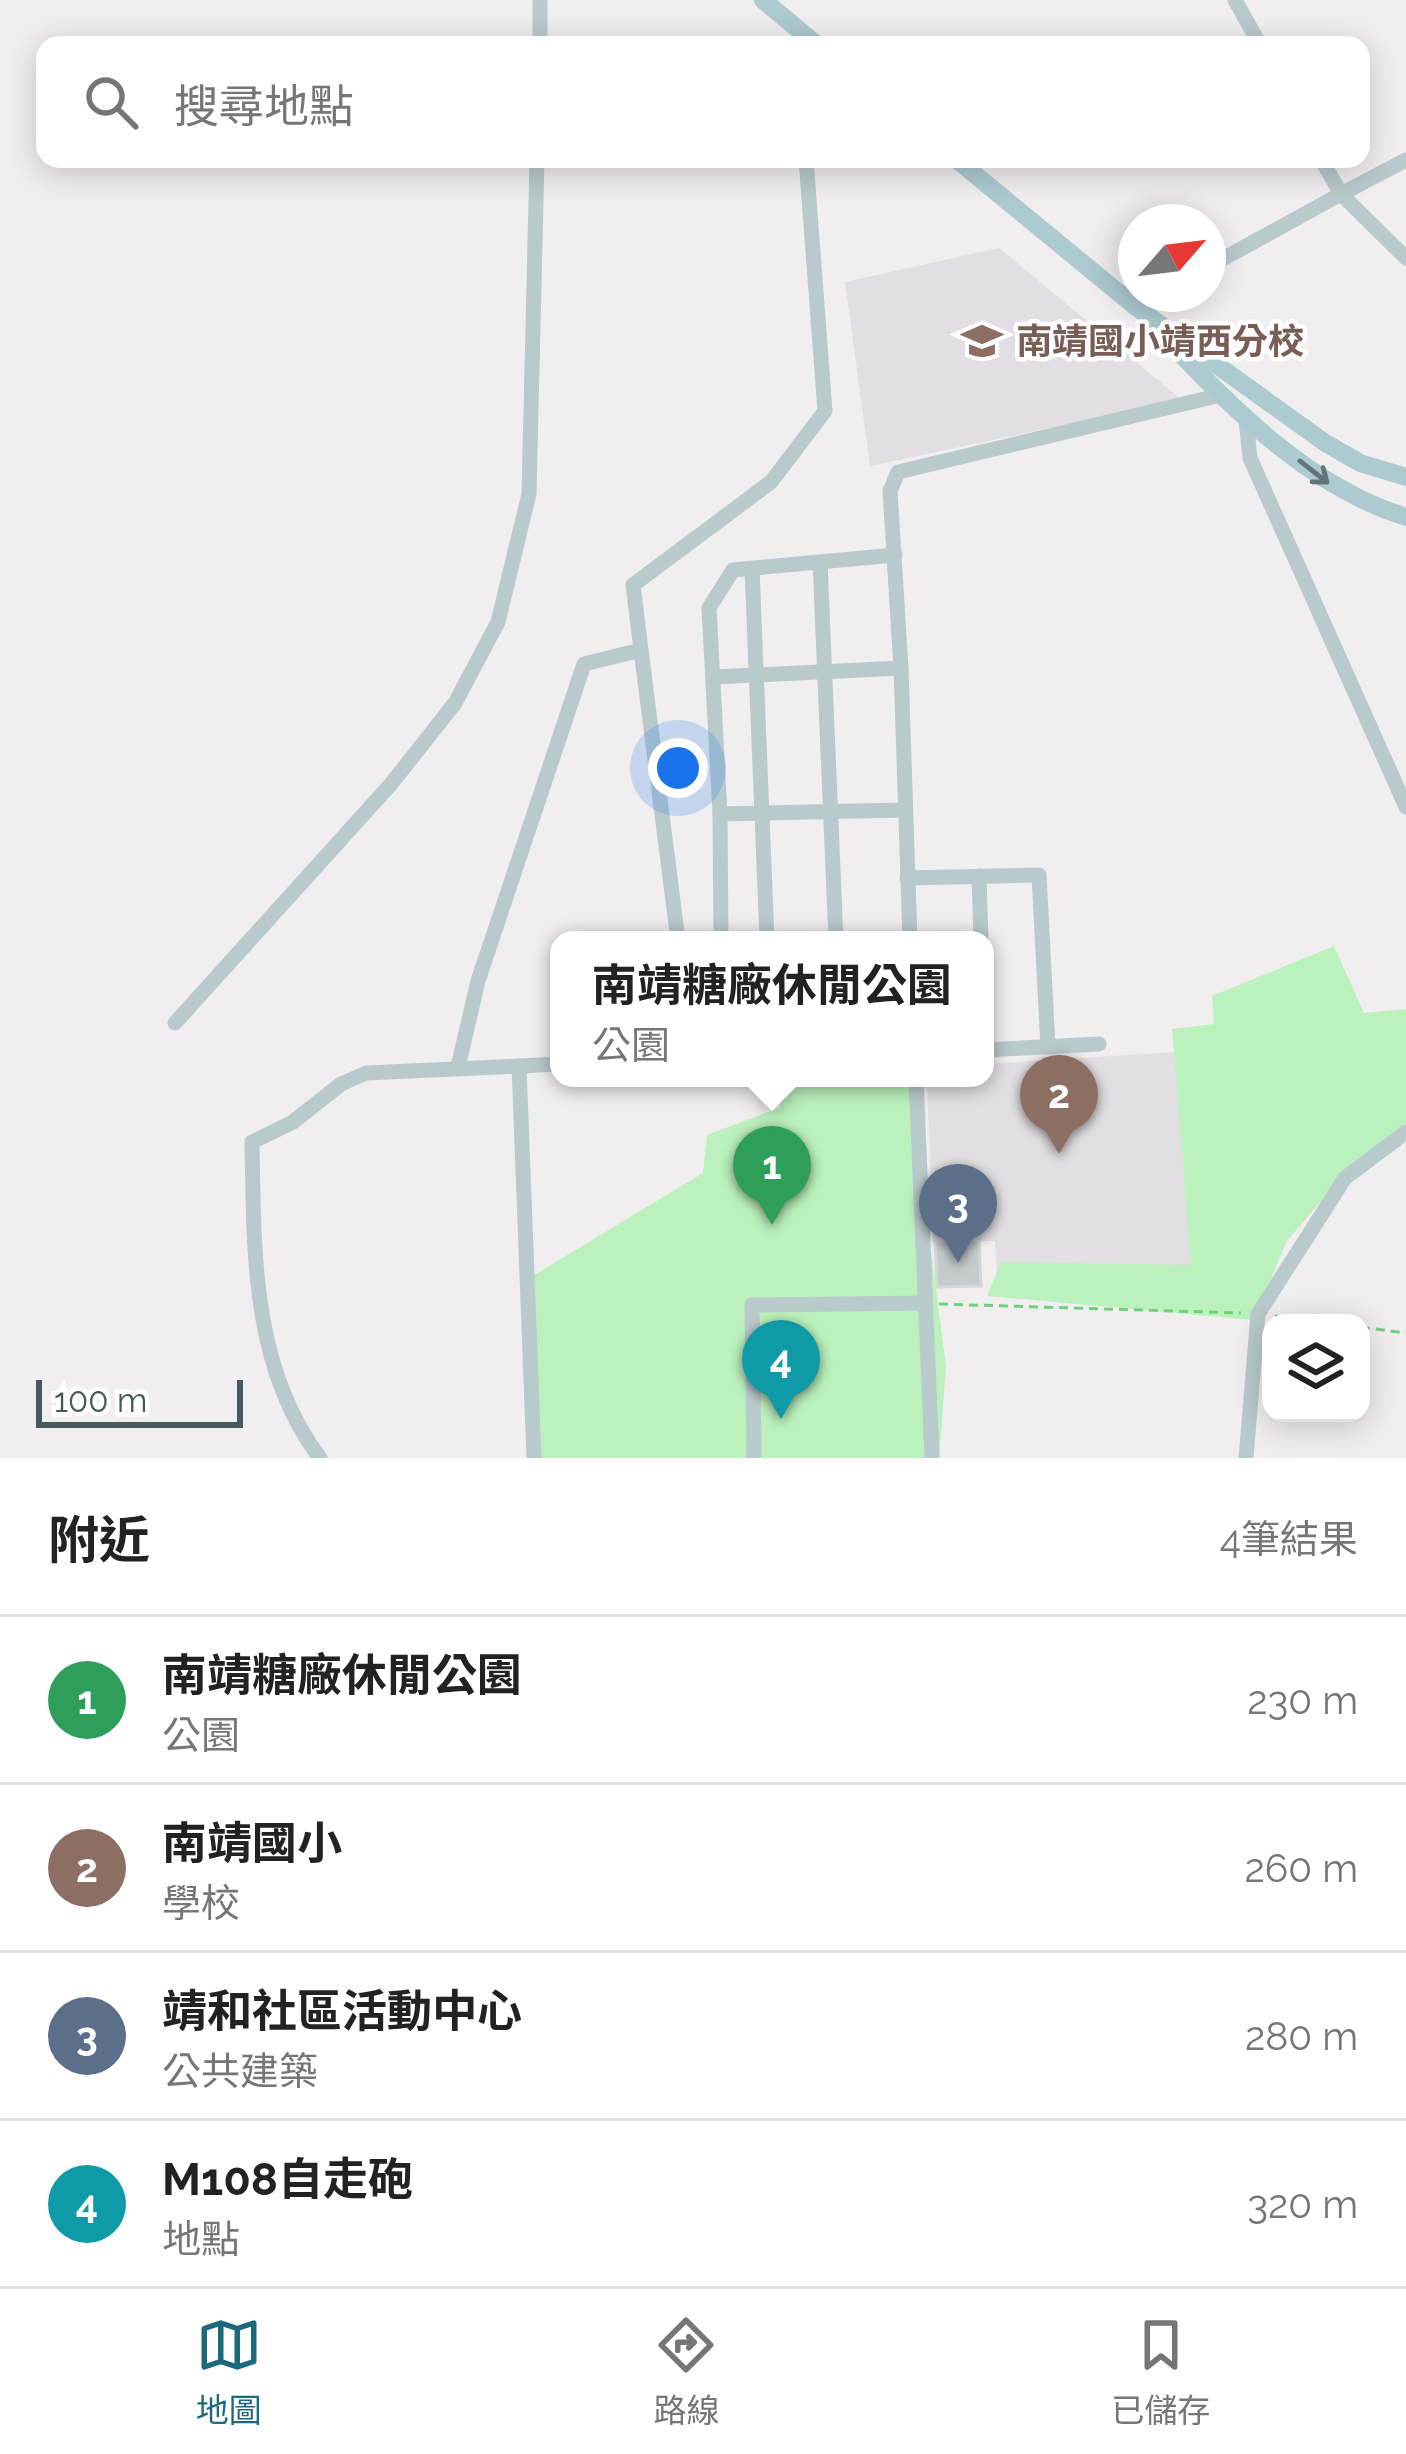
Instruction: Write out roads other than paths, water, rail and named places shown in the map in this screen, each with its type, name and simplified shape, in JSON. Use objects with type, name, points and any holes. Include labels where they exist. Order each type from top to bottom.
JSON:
[{"type":"main road","points":[[763,0],[807,36]]},
{"type":"main road","points":[[967,168],[1118,292]]},
{"type":"main road","points":[[1141,312],[1246,420],[1335,488],[1406,517]]},
{"type":"main road","points":[[1143,312],[1324,442],[1360,463],[1406,477]]},
{"type":"lane","points":[[540,0],[540,36]]},
{"type":"lane","points":[[1235,0],[1255,36]]},
{"type":"lane","points":[[1226,257],[1406,160]]},
{"type":"lane","points":[[176,1023],[391,784],[455,703],[498,622],[529,494],[537,168]]},
{"type":"lane","points":[[677,931],[633,585],[771,482],[825,411],[807,168]]},
{"type":"lane","points":[[1327,168],[1341,194],[1406,258]]},
{"type":"lane","points":[[910,931],[890,491],[898,472],[1221,395]]},
{"type":"lane","points":[[1246,420],[1250,458],[1406,807]]},
{"type":"lane","points":[[721,931],[709,608],[733,570],[896,556]]},
{"type":"lane","points":[[820,562],[836,931]]},
{"type":"lane","points":[[752,568],[767,931]]},
{"type":"lane","points":[[458,1067],[478,981],[584,664],[641,650]]},
{"type":"lane","points":[[713,677],[901,668]]},
{"type":"lane","points":[[720,814],[905,810]]},
{"type":"lane","points":[[907,878],[1039,875],[1048,1047]]},
{"type":"lane","points":[[979,876],[981,931]]},
{"type":"lane","points":[[994,1047],[1099,1044]]},
{"type":"lane","points":[[320,1458],[309,1444],[270,1356],[254,1275],[252,1142],[293,1122],[351,1077],[366,1073],[550,1064]]},
{"type":"lane","points":[[519,1066],[534,1458]]},
{"type":"lane","points":[[916,1087],[932,1458]]},
{"type":"lane","points":[[1246,1458],[1258,1314],[1345,1178],[1406,1132]]},
{"type":"lane","points":[[754,1458],[752,1305],[925,1304]]},
{"type":"place","name":"南靖國小靖西分校","points":[[982,341]]},
{"type":"place","name":"南靖國小","points":[[1059,1154]]},
{"type":"place","name":"南靖糖廠休閒公園","points":[[772,1225]]},
{"type":"place","name":"靖和社區活動中心","points":[[958,1263]]},
{"type":"place","name":"M108自走砲","points":[[781,1419]]}]
